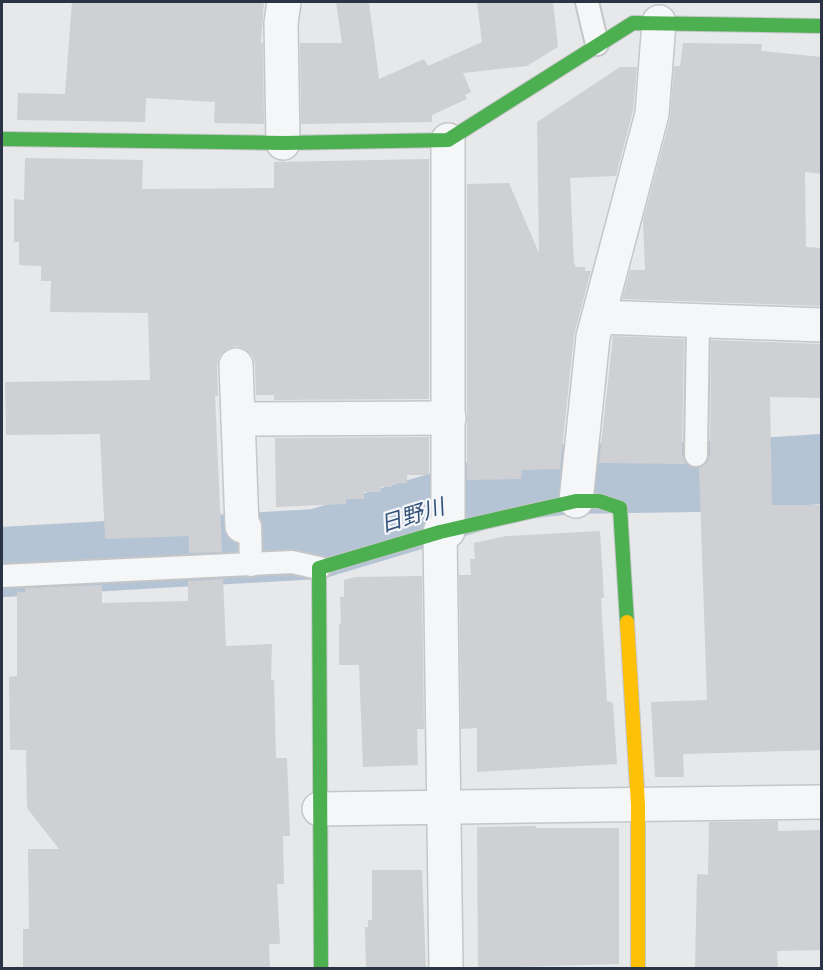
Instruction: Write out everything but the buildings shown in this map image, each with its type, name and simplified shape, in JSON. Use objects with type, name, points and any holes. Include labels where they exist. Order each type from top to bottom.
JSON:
[{"type":"street","points":[[283,143],[282,24],[284,2]]},
{"type":"street","points":[[577,496],[593,337],[652,114],[659,22]]},
{"type":"street","points":[[2,139],[283,143],[448,141],[633,23],[822,26]]},
{"type":"street","points":[[446,969],[444,532],[449,418],[448,141]]},
{"type":"street","points":[[599,317],[822,325]]},
{"type":"street","points":[[236,365],[246,529]]},
{"type":"street","points":[[238,419],[449,418]]},
{"type":"street","points":[[321,969],[319,568],[577,496],[620,508],[638,805],[638,969]]},
{"type":"street","points":[[319,809],[822,802]]},
{"type":"lane","points":[[587,2],[597,44]]},
{"type":"lane","points":[[696,455],[698,321]]},
{"type":"lane","points":[[246,529],[251,562]]},
{"type":"lane","points":[[2,576],[251,562],[292,562],[319,568]]},
{"type":"waterway","name":"日野川","points":[[2,562],[317,544],[510,486],[569,479],[696,477],[822,469]]},
{"type":"traffic: fast","points":[[2,139],[283,143],[448,140],[633,23],[822,26]]},
{"type":"traffic: fast","points":[[321,968],[319,568],[440,532],[576,501],[599,501],[620,508],[627,622]]},
{"type":"traffic: slow","points":[[627,622],[638,805],[638,968]]}]
